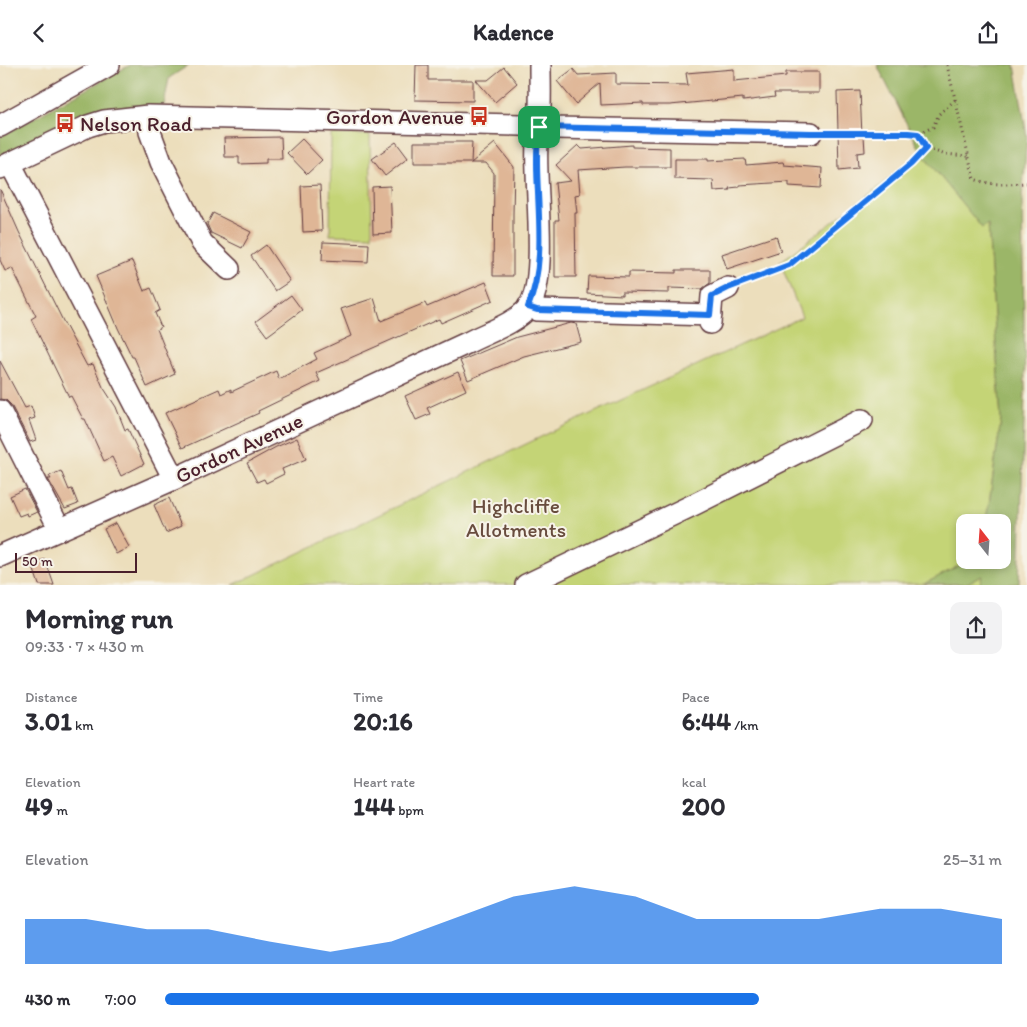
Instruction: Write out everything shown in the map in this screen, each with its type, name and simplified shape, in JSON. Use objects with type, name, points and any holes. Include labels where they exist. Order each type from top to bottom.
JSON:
[{"type":"street","points":[[0,126],[109,65]]},
{"type":"street","points":[[540,65],[539,127],[536,146],[539,221],[538,275],[534,293],[528,307],[537,310],[710,319],[712,296],[728,288]]},
{"type":"street","points":[[148,116],[150,132],[162,162],[202,243],[229,269]]},
{"type":"street","points":[[174,479],[5,166],[88,126],[104,121],[148,116],[811,133]]},
{"type":"street","name":"Gordon Avenue","points":[[0,556],[59,528],[174,479],[468,342],[513,320],[528,307]]},
{"type":"street","points":[[0,411],[59,528]]},
{"type":"street","points":[[526,585],[695,504],[862,420]]},
{"type":"path","points":[[946,65],[974,179],[999,185],[1027,183]]},
{"type":"path","points":[[811,133],[918,134],[933,127],[939,114],[955,100]]},
{"type":"path","points":[[918,134],[926,148],[942,154],[968,155]]},
{"type":"path","points":[[728,288],[789,265],[911,164],[926,148]]},
{"type":"green space","points":[[130,65],[189,65],[169,78],[164,105],[100,114],[0,163],[0,137]]},
{"type":"green space","points":[[877,65],[1015,65],[1027,137],[1022,199],[1025,389],[1019,584],[980,584],[982,576],[965,584],[924,584],[956,567],[956,569],[1011,569],[1011,514],[987,514],[1001,420],[988,224],[982,228],[922,154]]},
{"type":"green space","points":[[331,134],[370,135],[372,236],[330,235]]},
{"type":"green space","name":"Highcliffe Allotments","points":[[922,154],[982,227],[988,224],[1001,420],[989,504],[1010,494],[1008,514],[956,514],[956,569],[1002,569],[1000,584],[233,585],[547,434],[802,317],[780,262]]},
{"type":"building","points":[[416,65],[428,65],[428,80],[473,80],[473,101],[415,100]]},
{"type":"building","points":[[504,67],[517,83],[495,102],[476,80],[488,80]]},
{"type":"building","points":[[573,69],[578,75],[616,73],[616,84],[688,85],[686,73],[734,69],[734,81],[786,76],[786,72],[819,72],[819,93],[774,93],[775,97],[743,101],[743,98],[670,105],[643,105],[643,103],[601,105],[600,83],[576,104],[557,81]]},
{"type":"building","points":[[860,91],[862,136],[864,136],[865,152],[857,153],[858,168],[839,170],[837,92]]},
{"type":"building","points":[[281,137],[282,159],[266,159],[266,163],[239,164],[239,157],[225,157],[224,138]]},
{"type":"building","points":[[302,139],[322,160],[307,174],[287,153]]},
{"type":"building","points":[[396,142],[408,158],[385,176],[372,159]]},
{"type":"building","points":[[414,142],[472,142],[471,163],[414,163]]},
{"type":"building","points":[[495,143],[514,167],[513,276],[493,276],[494,173],[486,163],[471,163]]},
{"type":"building","points":[[578,145],[582,149],[632,145],[632,147],[670,148],[670,167],[578,170],[580,194],[575,195],[577,213],[575,213],[576,277],[555,277],[555,220],[559,220],[555,183],[571,181],[556,165]]},
{"type":"building","points":[[675,159],[708,159],[708,161],[745,159],[746,165],[783,162],[784,165],[822,168],[821,188],[789,186],[789,182],[739,185],[739,187],[729,188],[730,190],[714,191],[713,180],[675,179]]},
{"type":"building","points":[[320,185],[322,231],[303,232],[301,186]]},
{"type":"building","points":[[390,186],[392,233],[373,234],[372,187]]},
{"type":"building","points":[[0,189],[64,323],[87,366],[93,364],[103,387],[116,407],[125,430],[128,429],[144,464],[121,476],[112,457],[104,461],[85,419],[83,419],[71,396],[69,397],[31,319],[36,316],[12,268],[5,271],[0,260]]},
{"type":"building","points":[[213,213],[251,232],[242,248],[211,233],[207,224]]},
{"type":"building","points":[[776,236],[781,251],[727,269],[722,254]]},
{"type":"building","points":[[323,242],[369,244],[368,262],[322,260]]},
{"type":"building","points":[[266,245],[290,281],[275,291],[251,256]]},
{"type":"building","points":[[132,261],[144,291],[151,288],[160,310],[155,313],[161,327],[157,329],[175,374],[147,387],[134,357],[132,357],[118,328],[96,276]]},
{"type":"building","points":[[676,270],[710,270],[710,283],[702,289],[669,288],[669,293],[622,292],[622,295],[587,293],[588,276],[629,277],[629,272],[676,273]]},
{"type":"building","points":[[486,282],[493,300],[441,323],[439,319],[316,373],[320,381],[258,411],[259,413],[182,448],[165,413],[219,389],[221,394],[231,389],[231,392],[276,371],[279,379],[317,359],[314,353],[351,336],[341,309],[374,298],[381,321],[425,303],[427,307]]},
{"type":"building","points":[[291,295],[302,310],[267,336],[256,321]]},
{"type":"building","points":[[571,323],[576,324],[581,342],[524,356],[468,380],[460,361],[517,337]]},
{"type":"building","points":[[0,361],[25,408],[31,406],[35,418],[29,420],[36,440],[30,442],[11,405],[6,400],[0,399]]},
{"type":"building","points":[[458,372],[466,390],[427,408],[430,414],[416,420],[405,396]]},
{"type":"building","points":[[297,438],[306,459],[282,469],[284,474],[266,483],[264,479],[257,482],[247,463]]},
{"type":"building","points":[[61,471],[69,490],[72,489],[78,504],[65,509],[48,479],[51,479],[49,476]]},
{"type":"building","points":[[25,489],[37,512],[28,516],[27,513],[19,516],[10,496]]},
{"type":"building","points":[[169,498],[181,526],[166,533],[154,505]]},
{"type":"building","points":[[116,523],[129,547],[116,554],[104,529]]},
{"type":"building","points":[[45,559],[54,585],[39,585],[32,564]]},
{"type":"place","name":"Gordon Avenue","points":[[479,116]]},
{"type":"place","name":"Nelson Road","points":[[65,123]]},
{"type":"route","points":[[539,127],[811,133],[908,133],[918,134],[926,148],[911,164],[789,265],[712,296],[710,315],[537,310],[528,307],[534,293],[538,275],[539,221],[536,146],[539,127]]}]
